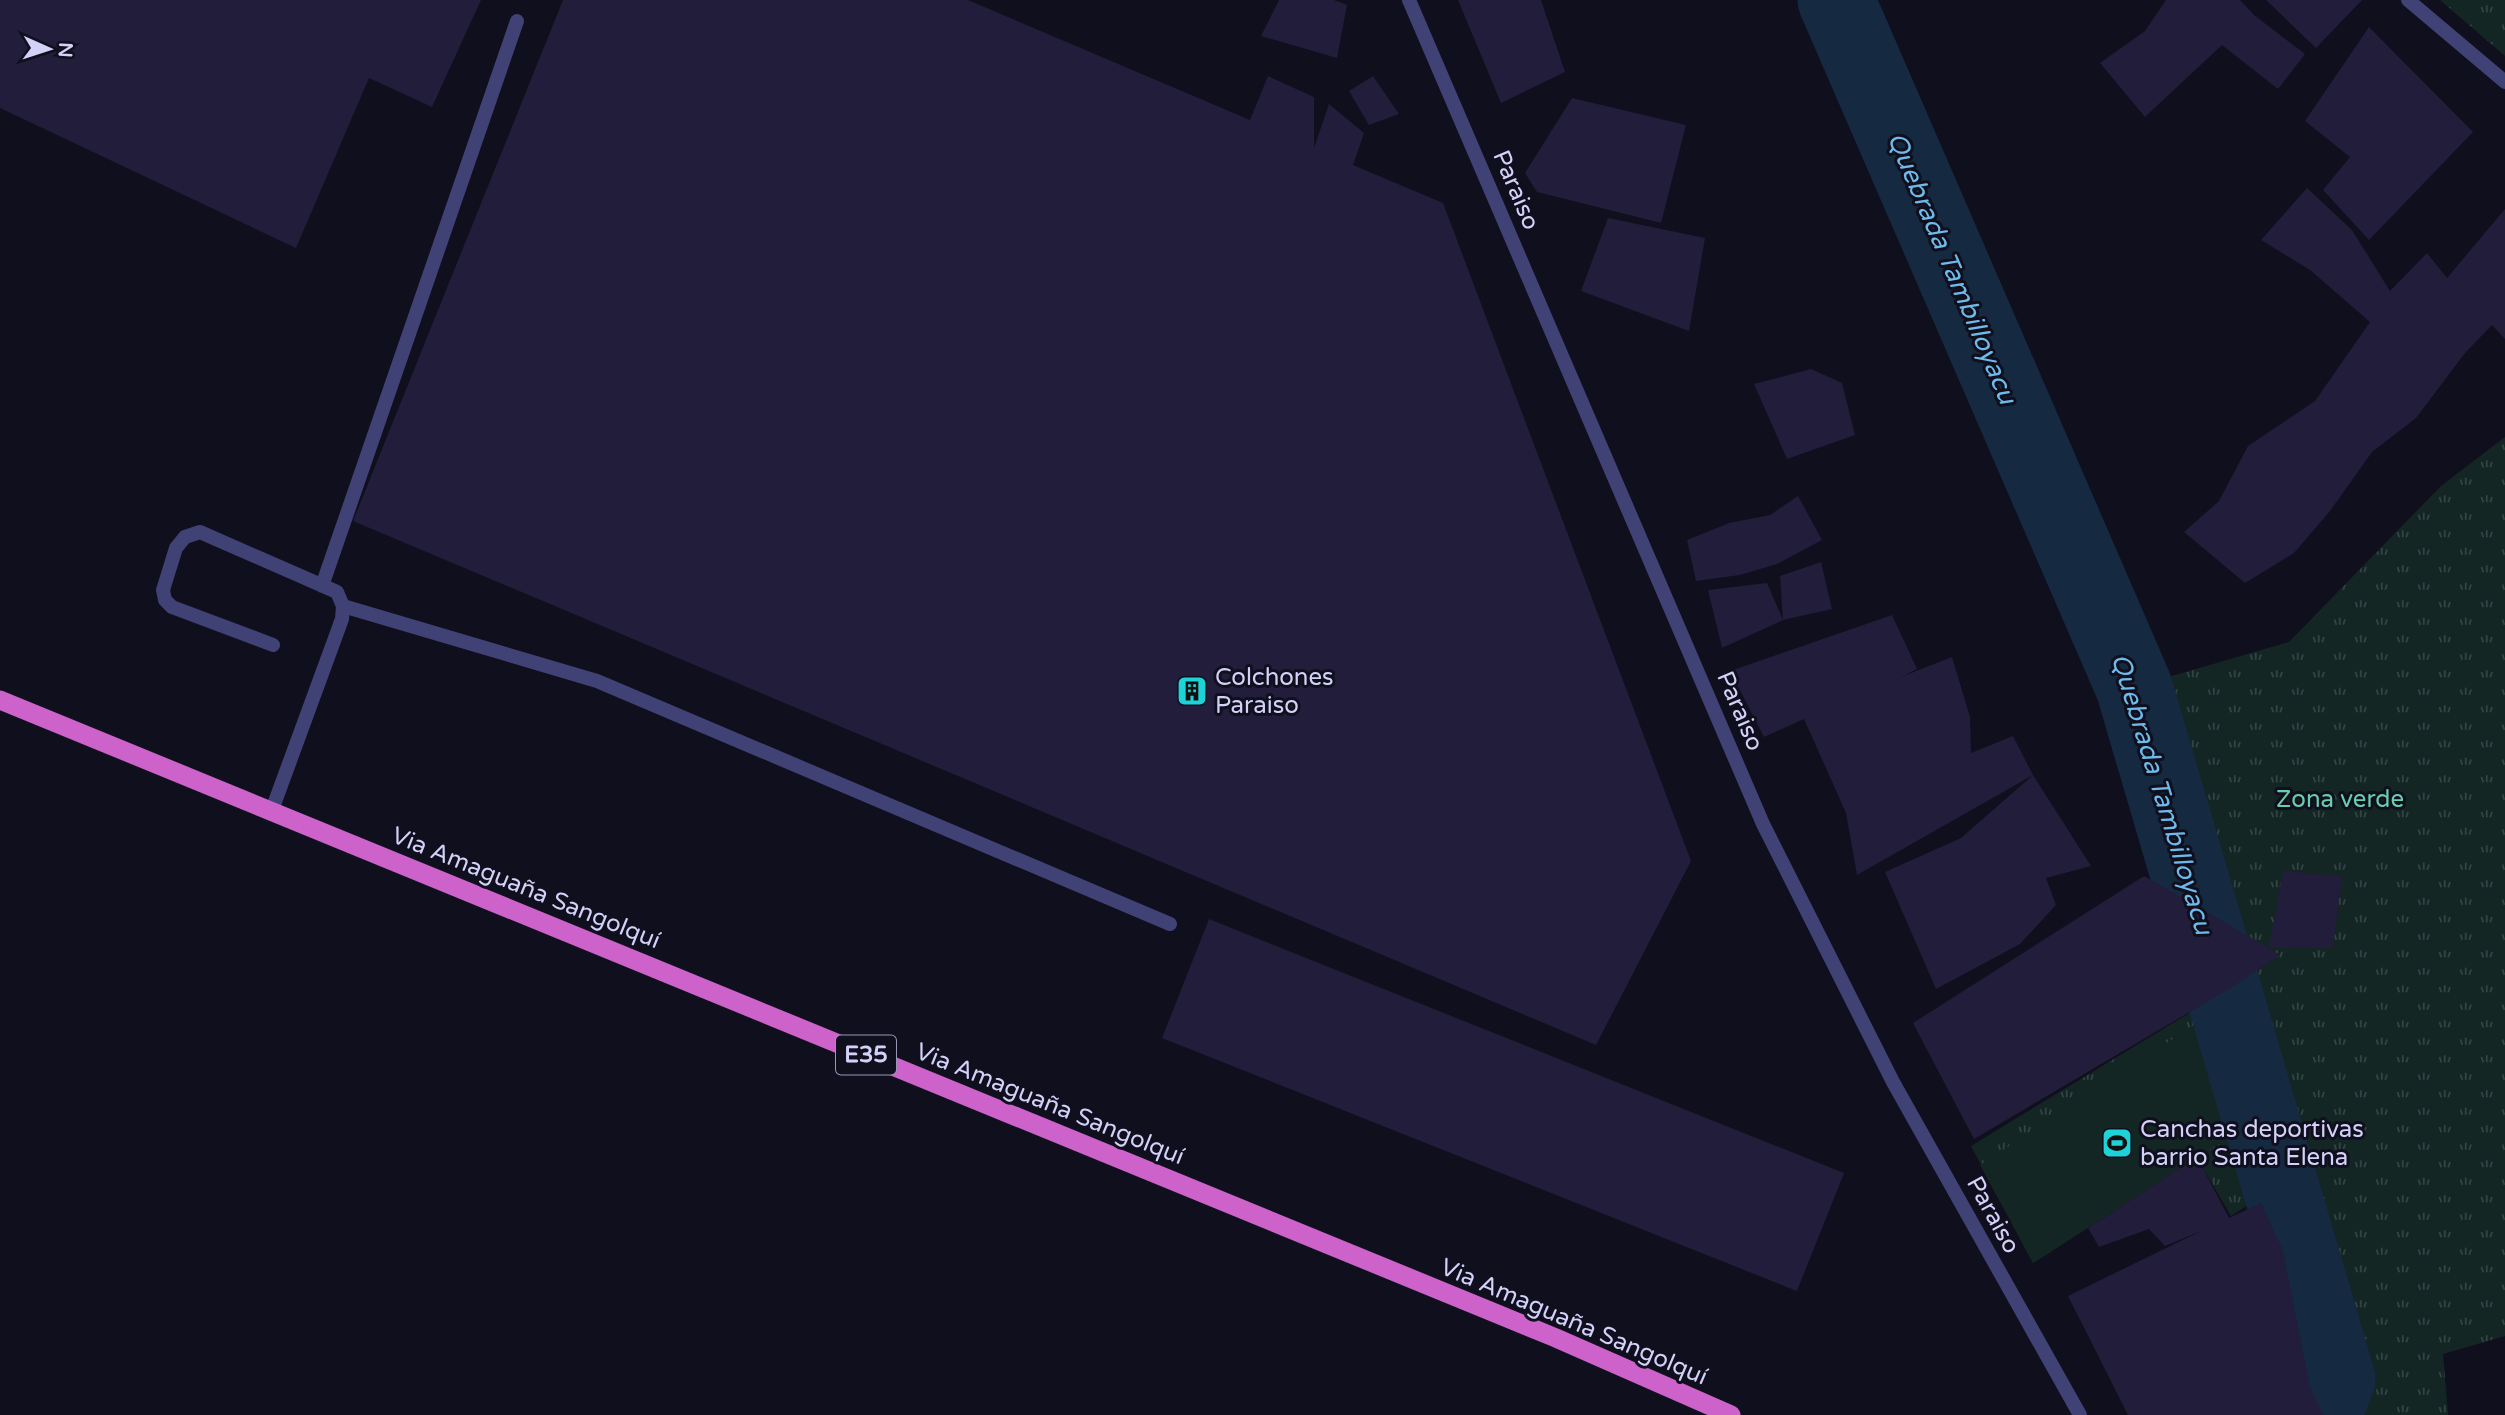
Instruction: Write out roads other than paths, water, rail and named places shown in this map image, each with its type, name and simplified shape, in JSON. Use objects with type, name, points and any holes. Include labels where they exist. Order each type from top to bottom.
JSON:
[{"type":"highway","name":"Via Amaguaña Sangolquí","points":[[0,700],[1556,1338],[1731,1415]]},
{"type":"street","name":"Paraiso","points":[[1409,0],[1763,824],[1893,1082],[2080,1415]]},
{"type":"street","points":[[2408,0],[2505,82]]},
{"type":"street","points":[[322,586],[517,20]]},
{"type":"street","points":[[272,810],[342,619],[343,606],[337,592],[201,532],[185,537],[176,548],[163,590],[165,600],[172,607],[273,645]]},
{"type":"street","points":[[343,606],[597,681],[1170,924]]},
{"type":"waterway","name":"Quebrada Tambilloyacu","points":[[1836,0],[2134,687],[2337,1379],[2323,1415]]},
{"type":"place","name":"Colchones Paraiso","points":[[1192,691]]},
{"type":"place","name":"Canchas deportivas barrio Santa Elena","points":[[2117,1143]]},
{"type":"park label","name":"Zona verde","points":[[2340,799]]}]
